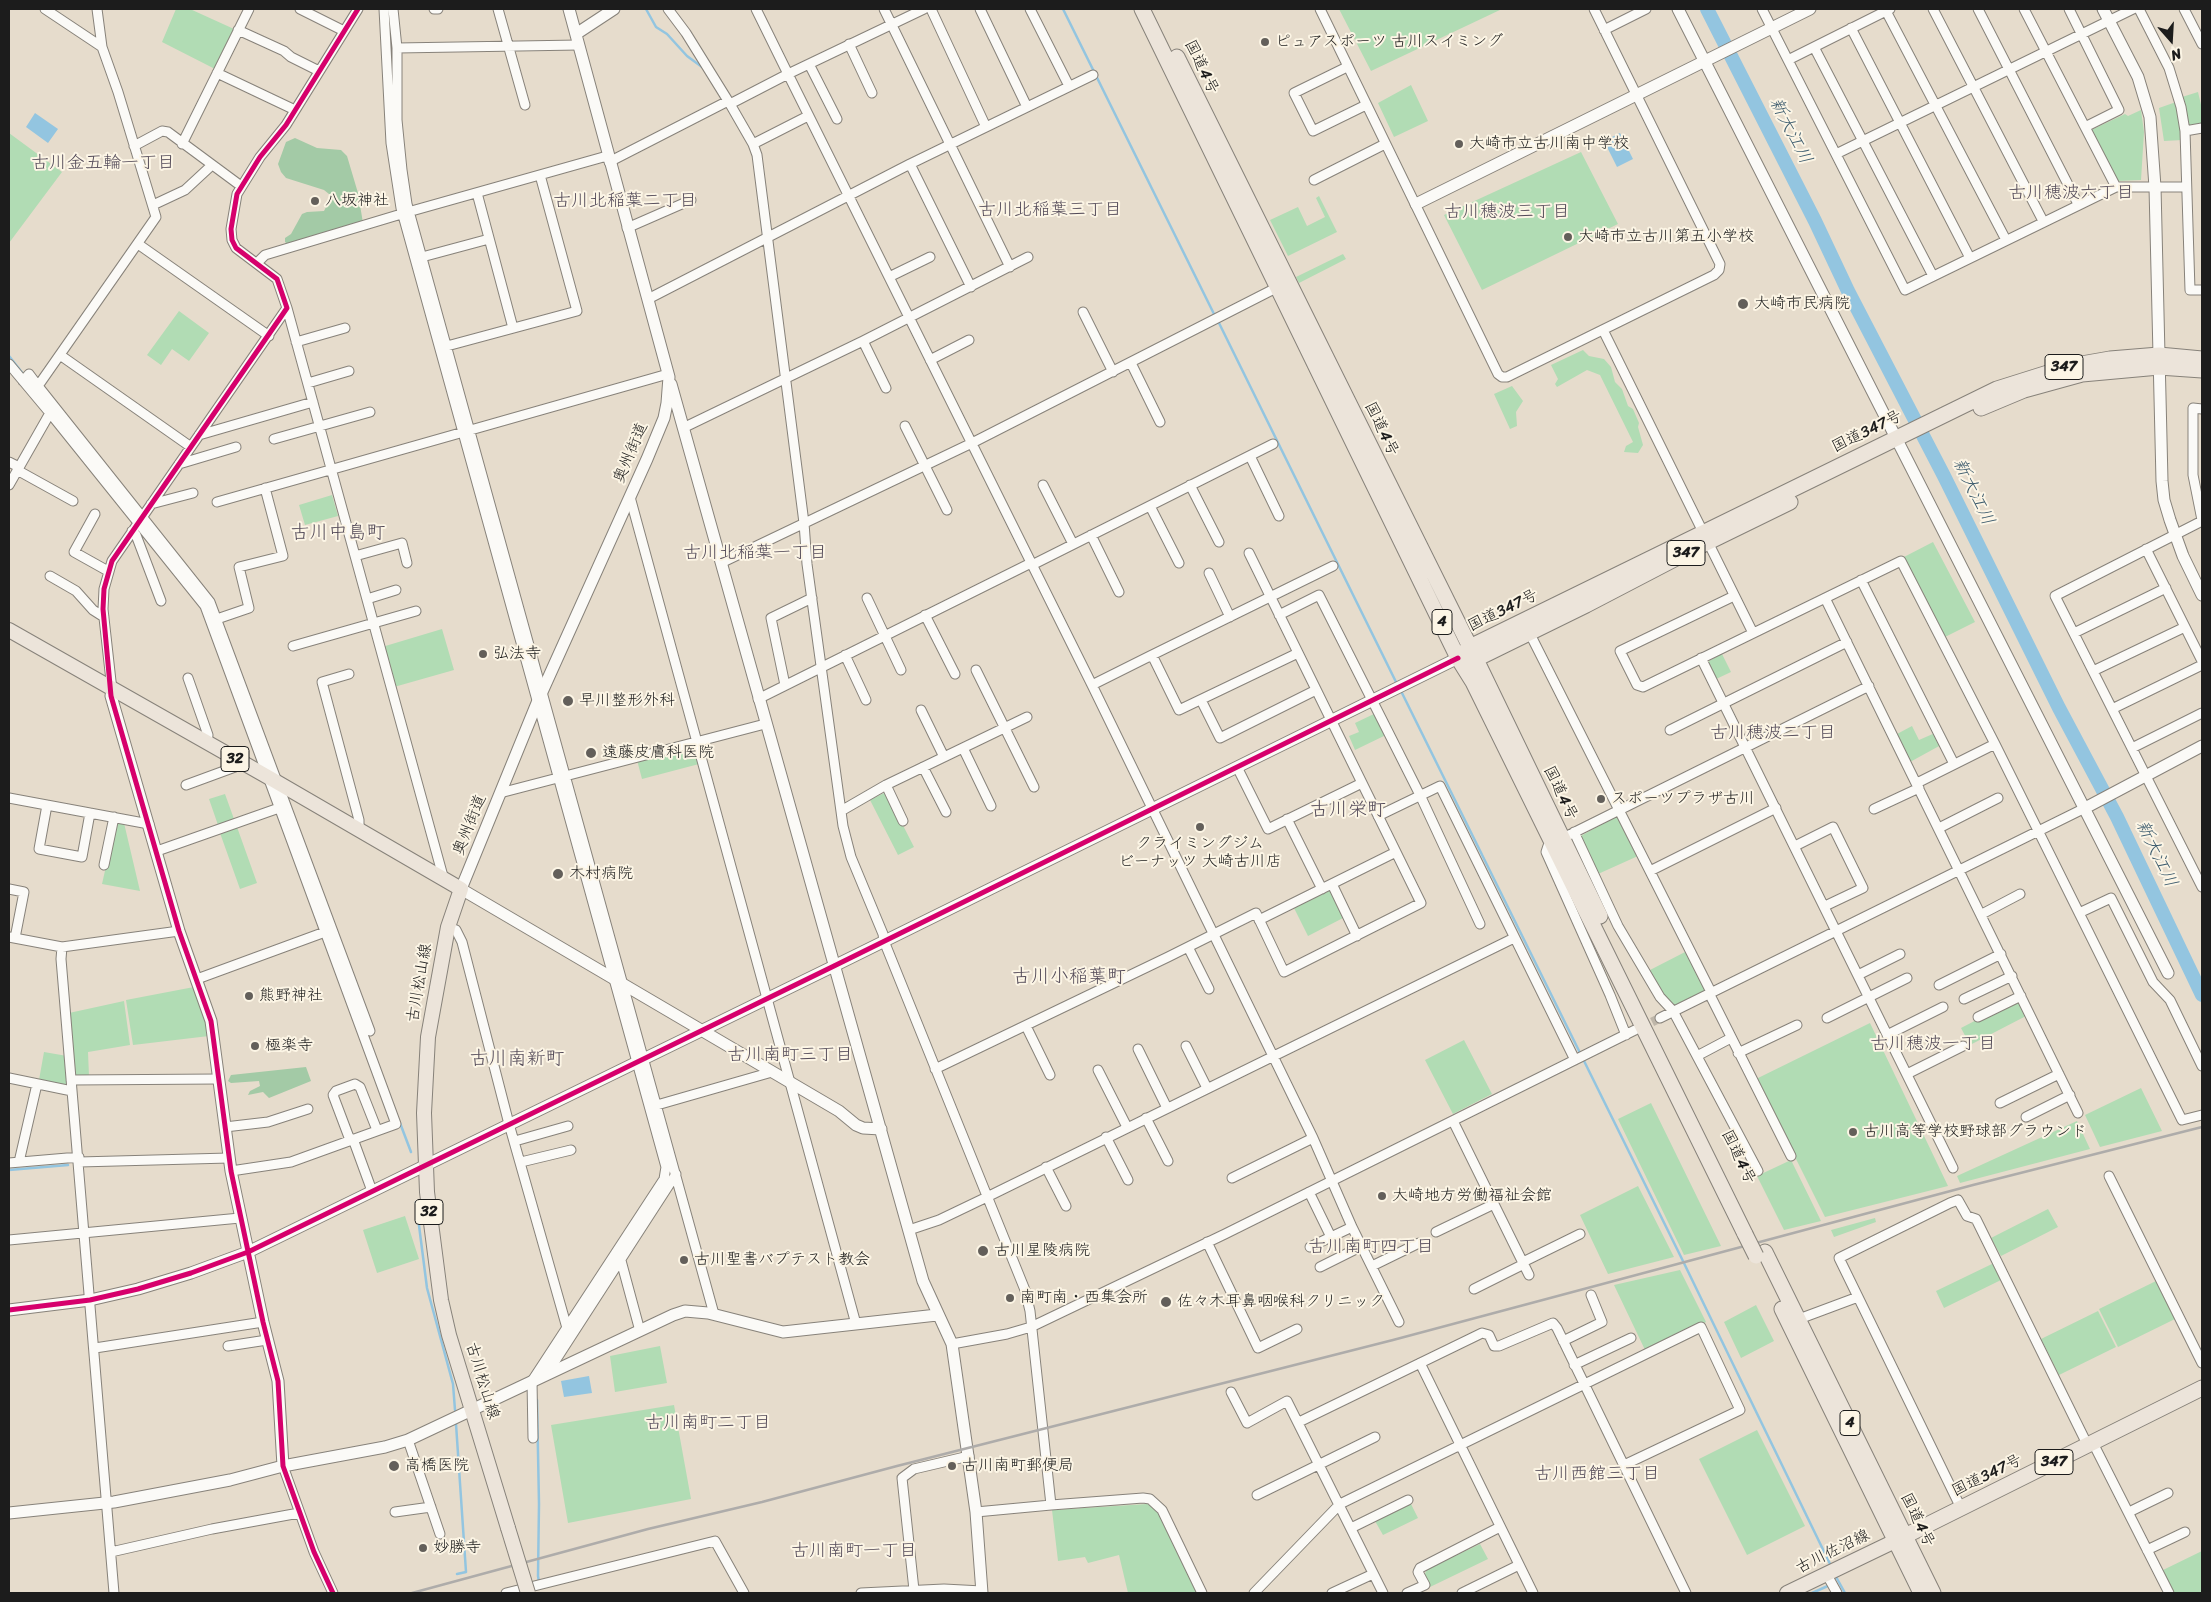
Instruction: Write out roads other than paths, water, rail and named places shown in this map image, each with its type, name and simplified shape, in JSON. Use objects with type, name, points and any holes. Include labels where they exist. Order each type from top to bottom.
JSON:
[{"type":"highway","name":"国道4号","points":[[1142,9],[1458,658],[1563,838]]},
{"type":"highway","name":"国道4号","points":[[1153,9],[1473,653],[1900,1539],[1933,1593]]},
{"type":"highway","name":"国道347号","points":[[1473,653],[1937,423],[1997,389],[2070,366],[2110,359],[2159,361],[2202,359]]},
{"type":"highway","name":"国道347号","points":[[2159,361],[2202,370]]},
{"type":"highway","name":"国道347号","points":[[1458,658],[1530,632],[1705,538]]},
{"type":"highway","name":"国道4号","points":[[1761,1254],[1799,1319],[1900,1539],[1920,1593]]},
{"type":"highway","name":"国道347号","points":[[1900,1539],[2202,1388]]},
{"type":"main road","name":"32","points":[[9,630],[461,889]]},
{"type":"main road","name":"古川松山線","points":[[461,889],[448,927],[428,1037],[424,1113],[426,1192],[449,1335],[508,1528],[519,1591]]},
{"type":"main road","name":"古川佐沼線","points":[[1787,1593],[1900,1539]]},
{"type":"street","points":[[45,9],[102,47]]},
{"type":"street","points":[[38,386],[156,217],[102,47],[97,9]]},
{"type":"street","points":[[182,144],[249,9]]},
{"type":"street","points":[[300,9],[344,31]]},
{"type":"street","points":[[358,9],[295,110],[241,186],[237,194],[230,228],[232,240],[236,248],[278,279],[444,880]]},
{"type":"street","points":[[384,9],[391,143],[406,212],[513,599],[537,703],[562,777],[663,1143],[676,1174],[714,1314]]},
{"type":"street","points":[[393,9],[397,48],[398,129],[406,212],[422,257],[447,346],[466,431]]},
{"type":"street","points":[[498,9],[525,105]]},
{"type":"street","name":"奥州街道","points":[[461,889],[537,703],[664,418],[668,375],[608,159],[569,9]]},
{"type":"street","points":[[397,48],[508,46],[578,40],[614,9]]},
{"type":"street","points":[[668,9],[686,33],[729,103],[753,144],[757,155],[812,598],[841,811],[852,857],[883,934],[884,942],[1025,1290],[1031,1327],[1051,1505]]},
{"type":"street","points":[[756,9],[847,196],[910,318],[1092,685],[1313,1138],[1352,1227],[1399,1322]]},
{"type":"street","points":[[884,9],[1010,267]]},
{"type":"street","points":[[257,263],[265,255],[406,212],[540,175],[608,159],[924,9]]},
{"type":"street","points":[[931,9],[986,127]]},
{"type":"street","points":[[980,9],[1027,107]]},
{"type":"street","points":[[1030,9],[1069,86]]},
{"type":"street","points":[[1320,9],[1498,374],[1502,377],[1507,377],[1603,330],[1714,275],[1719,270],[1720,264],[1594,9]]},
{"type":"street","points":[[1604,30],[1646,9]]},
{"type":"street","points":[[1678,9],[1704,62],[1904,439],[2168,973],[2153,982]]},
{"type":"street","points":[[1762,9],[1905,290],[2116,187],[2186,187]]},
{"type":"street","points":[[1416,204],[1810,9]]},
{"type":"street","points":[[1933,9],[2043,221]]},
{"type":"street","points":[[1978,9],[2078,204]]},
{"type":"street","points":[[2024,9],[2116,187]]},
{"type":"street","points":[[2069,9],[2119,110],[2085,127]]},
{"type":"street","points":[[2103,9],[2138,78],[2147,104],[2152,137],[2155,187],[2164,500],[2183,556],[2202,595]]},
{"type":"street","points":[[1836,154],[2133,9]]},
{"type":"street","points":[[2140,9],[2169,68],[2179,99],[2185,131],[2190,290],[2202,290]]},
{"type":"street","points":[[2184,9],[2202,44]]},
{"type":"street","points":[[1788,60],[1888,10],[2006,240]]},
{"type":"street","points":[[1852,28],[1970,258]]},
{"type":"street","points":[[238,30],[284,51],[291,58],[319,71]]},
{"type":"street","points":[[849,44],[872,93]]},
{"type":"street","points":[[1814,46],[1933,276]]},
{"type":"street","points":[[809,64],[837,118]]},
{"type":"street","points":[[1347,67],[1294,93],[1313,131],[1366,105]]},
{"type":"street","points":[[217,73],[295,110]]},
{"type":"street","points":[[648,299],[910,164],[1092,74]]},
{"type":"street","points":[[753,144],[808,116]]},
{"type":"street","points":[[2185,131],[2202,128]]},
{"type":"street","points":[[134,146],[162,131],[168,132],[241,186]]},
{"type":"street","points":[[1314,180],[1385,144]]},
{"type":"street","points":[[910,164],[971,287]]},
{"type":"street","points":[[153,205],[185,190],[212,165]]},
{"type":"street","points":[[447,346],[577,311],[540,175]]},
{"type":"street","points":[[476,193],[513,328]]},
{"type":"street","points":[[627,228],[691,200]]},
{"type":"street","points":[[422,257],[489,240]]},
{"type":"street","points":[[138,244],[269,336]]},
{"type":"street","points":[[889,277],[930,257]]},
{"type":"street","points":[[664,418],[683,422],[785,380],[1028,257]]},
{"type":"street","points":[[721,563],[972,443],[1278,288]]},
{"type":"street","points":[[287,308],[112,561],[104,589],[104,617],[112,690],[111,696],[179,931],[198,979],[210,1021],[231,1171],[267,1340],[278,1381],[283,1466],[298,1513],[333,1593]]},
{"type":"street","points":[[1083,312],[1112,372]]},
{"type":"street","points":[[296,342],[345,328]]},
{"type":"street","points":[[1603,330],[1752,634]]},
{"type":"street","points":[[930,360],[968,340]]},
{"type":"street","points":[[863,341],[886,388]]},
{"type":"street","points":[[60,354],[191,447]]},
{"type":"street","points":[[9,364],[25,379],[138,522],[156,539],[214,620],[318,902],[370,1031]]},
{"type":"street","points":[[1131,364],[1160,422]]},
{"type":"street","points":[[308,383],[349,371]]},
{"type":"street","points":[[25,379],[29,374],[138,522],[136,536],[161,601]]},
{"type":"street","points":[[217,502],[331,468],[668,375],[683,422],[758,699],[923,1281],[952,1344],[976,1512],[982,1592],[944,1589],[861,1593]]},
{"type":"street","points":[[200,435],[313,402]]},
{"type":"street","points":[[2202,409],[2193,408],[2193,475],[2202,521],[2055,596],[2202,886]]},
{"type":"street","points":[[274,438],[370,412]]},
{"type":"street","points":[[9,485],[50,413]]},
{"type":"street","points":[[905,426],[947,510]]},
{"type":"street","points":[[758,699],[1273,444]]},
{"type":"street","points":[[179,464],[236,448]]},
{"type":"street","points":[[1250,456],[1280,516]]},
{"type":"street","points":[[9,462],[73,501]]},
{"type":"street","points":[[1043,485],[1073,544]]},
{"type":"street","points":[[1190,485],[1219,542]]},
{"type":"street","points":[[214,620],[249,608],[239,567],[283,556],[265,488]]},
{"type":"street","points":[[151,504],[193,493]]},
{"type":"street","points":[[630,497],[856,1324]]},
{"type":"street","points":[[1150,506],[1179,563]]},
{"type":"street","points":[[95,514],[74,552],[108,571]]},
{"type":"street","points":[[1091,535],[1119,592]]},
{"type":"street","points":[[355,556],[402,543],[408,563]]},
{"type":"street","points":[[2146,549],[2202,660]]},
{"type":"street","points":[[935,1068],[1026,1026],[1256,913],[1284,972],[1422,903],[1249,553]]},
{"type":"street","points":[[1734,596],[1620,651],[1637,685],[1643,687],[1901,561],[1995,744],[2182,1120],[2202,1115]]},
{"type":"street","points":[[1092,685],[1333,566]]},
{"type":"street","points":[[1209,574],[1230,617]]},
{"type":"street","points":[[50,576],[76,591],[93,610],[104,617]]},
{"type":"street","points":[[1861,580],[1954,764]]},
{"type":"street","points":[[2074,633],[2166,588]]},
{"type":"street","points":[[367,599],[396,590]]},
{"type":"street","points":[[1279,615],[1319,595],[1420,796],[1480,924]]},
{"type":"street","points":[[785,685],[771,618],[812,598]]},
{"type":"street","points":[[867,598],[901,670]]},
{"type":"street","points":[[1825,598],[1982,914],[2078,1113]]},
{"type":"street","points":[[513,599],[543,690],[562,777]]},
{"type":"street","points":[[293,646],[416,611]]},
{"type":"street","points":[[925,615],[955,674]]},
{"type":"street","points":[[2093,671],[2185,626]]},
{"type":"street","points":[[1530,632],[1710,992],[1738,1053],[1791,1156]]},
{"type":"street","points":[[1670,730],[1847,642]]},
{"type":"street","points":[[1152,655],[1179,710],[1298,653]]},
{"type":"street","points":[[845,655],[866,700]]},
{"type":"street","points":[[9,1310],[90,1300],[174,1278],[248,1252],[884,942],[1458,658]]},
{"type":"street","points":[[1702,658],[1953,1168]]},
{"type":"street","points":[[2112,709],[2202,665]]},
{"type":"street","points":[[976,670],[1034,787]]},
{"type":"street","points":[[349,674],[322,682],[359,820],[359,831]]},
{"type":"street","points":[[188,678],[208,735],[208,743]]},
{"type":"street","points":[[1626,1035],[1546,852],[1548,846],[1868,686]]},
{"type":"street","points":[[1200,700],[1220,738],[1316,690]]},
{"type":"street","points":[[921,710],[944,757]]},
{"type":"street","points":[[2132,748],[2202,713]]},
{"type":"street","points":[[841,811],[886,785],[1027,717]]},
{"type":"street","points":[[500,793],[765,724]]},
{"type":"street","points":[[1874,810],[1954,764],[1995,744]]},
{"type":"street","points":[[1660,1018],[2038,832],[2202,746]]},
{"type":"street","points":[[963,748],[992,806]]},
{"type":"street","points":[[186,785],[235,767],[240,761]]},
{"type":"street","points":[[923,767],[946,812]]},
{"type":"street","points":[[1237,767],[1268,829],[1362,782]]},
{"type":"street","points":[[273,780],[280,808],[289,823]]},
{"type":"street","points":[[886,785],[903,821]]},
{"type":"street","points":[[1378,816],[1440,786],[1514,938],[1579,1058]]},
{"type":"street","points":[[9,798],[149,824]]},
{"type":"street","points":[[1939,828],[1998,798]]},
{"type":"street","points":[[47,805],[38,849],[47,851],[82,857],[90,813]]},
{"type":"street","points":[[157,851],[280,808]]},
{"type":"street","points":[[1650,871],[1776,808]]},
{"type":"street","points":[[104,865],[114,817]]},
{"type":"street","points":[[1287,819],[1322,889]]},
{"type":"street","points":[[1795,846],[1833,827],[1863,888],[1825,906]]},
{"type":"street","points":[[1563,838],[1660,996],[1673,1011],[1758,1171]]},
{"type":"street","points":[[1259,920],[1396,852]]},
{"type":"street","points":[[1332,884],[1357,936]]},
{"type":"street","points":[[9,889],[24,892],[12,937],[62,947],[179,931]]},
{"type":"street","points":[[461,889],[839,1111],[856,1125],[863,1128],[881,1129]]},
{"type":"street","points":[[1982,914],[2020,894]]},
{"type":"street","points":[[2079,913],[2110,898],[2153,982],[2170,1000],[2202,1066]]},
{"type":"street","points":[[231,1171],[291,1162],[396,1124],[335,946],[325,932],[318,902]]},
{"type":"street","points":[[448,927],[456,930],[462,942],[509,1124],[567,1328]]},
{"type":"street","points":[[198,979],[325,932]]},
{"type":"street","points":[[909,1230],[939,1220],[987,1198],[1106,1137],[1514,938]]},
{"type":"street","points":[[62,947],[61,958],[114,1593]]},
{"type":"street","points":[[1188,947],[1209,989]]},
{"type":"street","points":[[1858,975],[1900,954]]},
{"type":"street","points":[[1939,984],[2001,954]]},
{"type":"street","points":[[1964,999],[2012,976]]},
{"type":"street","points":[[1827,1018],[1907,978]]},
{"type":"street","points":[[1978,1017],[2021,996]]},
{"type":"street","points":[[1887,1035],[1943,1007]]},
{"type":"street","points":[[1738,1053],[1797,1025]]},
{"type":"street","points":[[1026,1026],[1050,1075]]},
{"type":"street","points":[[952,1344],[1008,1334],[1031,1327],[1333,1181],[1635,1030]]},
{"type":"street","points":[[1697,1056],[1731,1038]]},
{"type":"street","points":[[1186,1046],[1207,1088]]},
{"type":"street","points":[[1906,1074],[1963,1046]]},
{"type":"street","points":[[1138,1049],[1167,1108]]},
{"type":"street","points":[[546,1375],[664,1179],[666,1167],[657,1105],[640,1060]]},
{"type":"street","points":[[1098,1070],[1127,1127]]},
{"type":"street","points":[[657,1105],[772,1072]]},
{"type":"street","points":[[2000,1103],[2059,1074]]},
{"type":"street","points":[[9,1078],[72,1091]]},
{"type":"street","points":[[71,1080],[219,1079]]},
{"type":"street","points":[[19,1162],[37,1084]]},
{"type":"street","points":[[372,1191],[334,1095],[336,1091],[355,1084],[360,1086],[377,1130]]},
{"type":"street","points":[[2026,1118],[2070,1096]]},
{"type":"street","points":[[225,1127],[268,1122],[308,1108]]},
{"type":"street","points":[[1146,1118],[1168,1161]]},
{"type":"street","points":[[1453,1121],[1529,1275]]},
{"type":"street","points":[[515,1141],[568,1126]]},
{"type":"street","points":[[1106,1137],[1128,1180]]},
{"type":"street","points":[[1232,1178],[1313,1138]]},
{"type":"street","points":[[521,1162],[571,1150]]},
{"type":"street","points":[[9,1163],[229,1158]]},
{"type":"street","points":[[1046,1167],[1066,1206]]},
{"type":"street","points":[[533,1438],[532,1381],[567,1328],[676,1174]]},
{"type":"street","points":[[2109,1176],[2202,1363]]},
{"type":"street","points":[[1309,1192],[1332,1237]]},
{"type":"street","points":[[1961,1508],[1839,1258],[1958,1200],[1967,1216],[1976,1219],[2090,1444],[2129,1512],[2169,1593]]},
{"type":"street","points":[[1436,1232],[1494,1204]]},
{"type":"street","points":[[9,1240],[240,1218]]},
{"type":"street","points":[[1310,1247],[1352,1227]]},
{"type":"street","points":[[1474,1289],[1580,1234]]},
{"type":"street","points":[[1207,1242],[1258,1348],[1297,1330]]},
{"type":"street","points":[[1372,1266],[1419,1243]]},
{"type":"street","points":[[1320,1267],[1362,1246]]},
{"type":"street","points":[[619,1256],[640,1330]]},
{"type":"street","points":[[1563,1340],[1602,1322],[1591,1295]]},
{"type":"street","points":[[1799,1319],[1858,1297]]},
{"type":"street","points":[[9,1513],[107,1503],[230,1480],[283,1466],[408,1440],[640,1330],[673,1315],[685,1312],[695,1311],[714,1314],[783,1332],[897,1321],[937,1315]]},
{"type":"street","points":[[94,1348],[263,1322]]},
{"type":"street","points":[[1299,1422],[1482,1333],[1489,1335],[1494,1346],[1499,1346],[1550,1323],[1555,1325],[1686,1593]]},
{"type":"street","points":[[1254,1593],[1340,1504],[1702,1328],[1740,1410],[1624,1465]]},
{"type":"street","points":[[1574,1365],[1631,1338]]},
{"type":"street","points":[[228,1346],[267,1340]]},
{"type":"street","points":[[1420,1364],[1533,1593]]},
{"type":"street","points":[[1232,1392],[1247,1423],[1287,1401],[1383,1593]]},
{"type":"street","points":[[1257,1495],[1375,1438]]},
{"type":"street","points":[[408,1440],[440,1534]]},
{"type":"street","points":[[914,1590],[902,1478],[914,1469],[969,1456]]},
{"type":"street","points":[[2129,1512],[2168,1494]]},
{"type":"street","points":[[976,1512],[1143,1498],[1150,1499],[1162,1510],[1202,1593]]},
{"type":"street","points":[[1351,1528],[1408,1500]]},
{"type":"street","points":[[395,1512],[431,1506]]},
{"type":"street","points":[[111,1552],[212,1529],[298,1513]]},
{"type":"street","points":[[1407,1593],[1425,1585],[1418,1572],[1420,1568],[1500,1527]]},
{"type":"street","points":[[2148,1550],[2185,1532]]},
{"type":"street","points":[[519,1591],[546,1582],[715,1541],[744,1593]]},
{"type":"street","points":[[1462,1593],[1519,1565]]},
{"type":"street","points":[[1332,1593],[1373,1574]]},
{"type":"street","points":[[1827,1575],[1837,1593]]},
{"type":"water","points":[[35,113],[58,129],[48,143],[26,127]]},
{"type":"water","points":[[1620,133],[1633,159],[1617,167],[1604,141]]},
{"type":"water","points":[[589,1376],[592,1393],[564,1397],[561,1381]]},
{"type":"waterway","points":[[646,9],[656,27],[667,34],[687,56],[702,67]]},
{"type":"waterway","points":[[1063,9],[1215,316]]},
{"type":"waterway","name":"新大江川","points":[[1707,9],[1815,221],[1848,291],[1944,476],[2059,708],[2117,817],[2202,995]]},
{"type":"waterway","points":[[1218,321],[1397,684]]},
{"type":"waterway","points":[[9,356],[24,375]]},
{"type":"waterway","points":[[1401,691],[1681,1257],[1832,1568]]},
{"type":"waterway","points":[[400,1123],[411,1152]]},
{"type":"waterway","points":[[9,1170],[68,1165]]},
{"type":"waterway","points":[[416,1202],[427,1288],[453,1384],[455,1410]]},
{"type":"waterway","points":[[537,1400],[539,1582]]},
{"type":"waterway","points":[[456,1424],[466,1572],[457,1574]]},
{"type":"waterway","points":[[1835,1575],[1845,1593]]},
{"type":"waterway","points":[[1812,1593],[1830,1585]]},
{"type":"tunnel","points":[[1640,1028],[1660,1018]]},
{"type":"railway","points":[[412,1593],[648,1529],[762,1502],[1393,1340],[1973,1185],[2202,1127]]},
{"type":"place","name":"ピュアスポーツ 古川スイミング","points":[[1265,42]]},
{"type":"place","name":"大崎市立古川南中学校","points":[[1459,144]]},
{"type":"place","name":"八坂神社","points":[[315,201]]},
{"type":"place","name":"大崎市立古川第五小学校","points":[[1568,237]]},
{"type":"place","name":"大崎市民病院","points":[[1743,304]]},
{"type":"place","name":"弘法寺","points":[[483,654]]},
{"type":"place","name":"早川整形外科","points":[[568,701]]},
{"type":"place","name":"遠藤皮膚科医院","points":[[591,753]]},
{"type":"place","name":"スポーツプラザ古川","points":[[1601,799]]},
{"type":"place","name":"クライミングジム ビーナッツ 大崎古川店","points":[[1200,827]]},
{"type":"place","name":"木村病院","points":[[558,874]]},
{"type":"place","name":"熊野神社","points":[[249,996]]},
{"type":"place","name":"極楽寺","points":[[255,1046]]},
{"type":"place","name":"古川高等学校野球部グラウンド","points":[[1853,1132]]},
{"type":"place","name":"大崎地方労働福祉会館","points":[[1382,1196]]},
{"type":"place","name":"古川星陵病院","points":[[983,1251]]},
{"type":"place","name":"古川聖書バプテスト教会","points":[[684,1260]]},
{"type":"place","name":"南町南・西集会所","points":[[1010,1298]]},
{"type":"place","name":"佐々木耳鼻咽喉科クリニック","points":[[1166,1302]]},
{"type":"place","name":"高橋医院","points":[[394,1466]]},
{"type":"place","name":"古川南町郵便局","points":[[952,1466]]},
{"type":"place","name":"妙勝寺","points":[[423,1548]]},
{"type":"district","name":"古川金五輪一丁目","points":[[103,163]]},
{"type":"district","name":"古川穂波六丁目","points":[[2071,193]]},
{"type":"district","name":"古川北稲葉二丁目","points":[[625,201]]},
{"type":"district","name":"古川北稲葉三丁目","points":[[1050,210]]},
{"type":"district","name":"古川穂波三丁目","points":[[1507,212]]},
{"type":"district","name":"古川中島町","points":[[338,533]]},
{"type":"district","name":"古川北稲葉一丁目","points":[[755,553]]},
{"type":"district","name":"古川穂波二丁目","points":[[1773,733]]},
{"type":"district","name":"古川栄町","points":[[1348,810]]},
{"type":"district","name":"古川小稲葉町","points":[[1069,977]]},
{"type":"district","name":"古川穂波一丁目","points":[[1933,1044]]},
{"type":"district","name":"古川南町三丁目","points":[[790,1055]]},
{"type":"district","name":"古川南新町","points":[[517,1059]]},
{"type":"district","name":"古川南町四丁目","points":[[1371,1247]]},
{"type":"district","name":"古川南町二丁目","points":[[708,1423]]},
{"type":"district","name":"古川西館三丁目","points":[[1597,1474]]},
{"type":"district","name":"古川南町一丁目","points":[[854,1551]]}]
